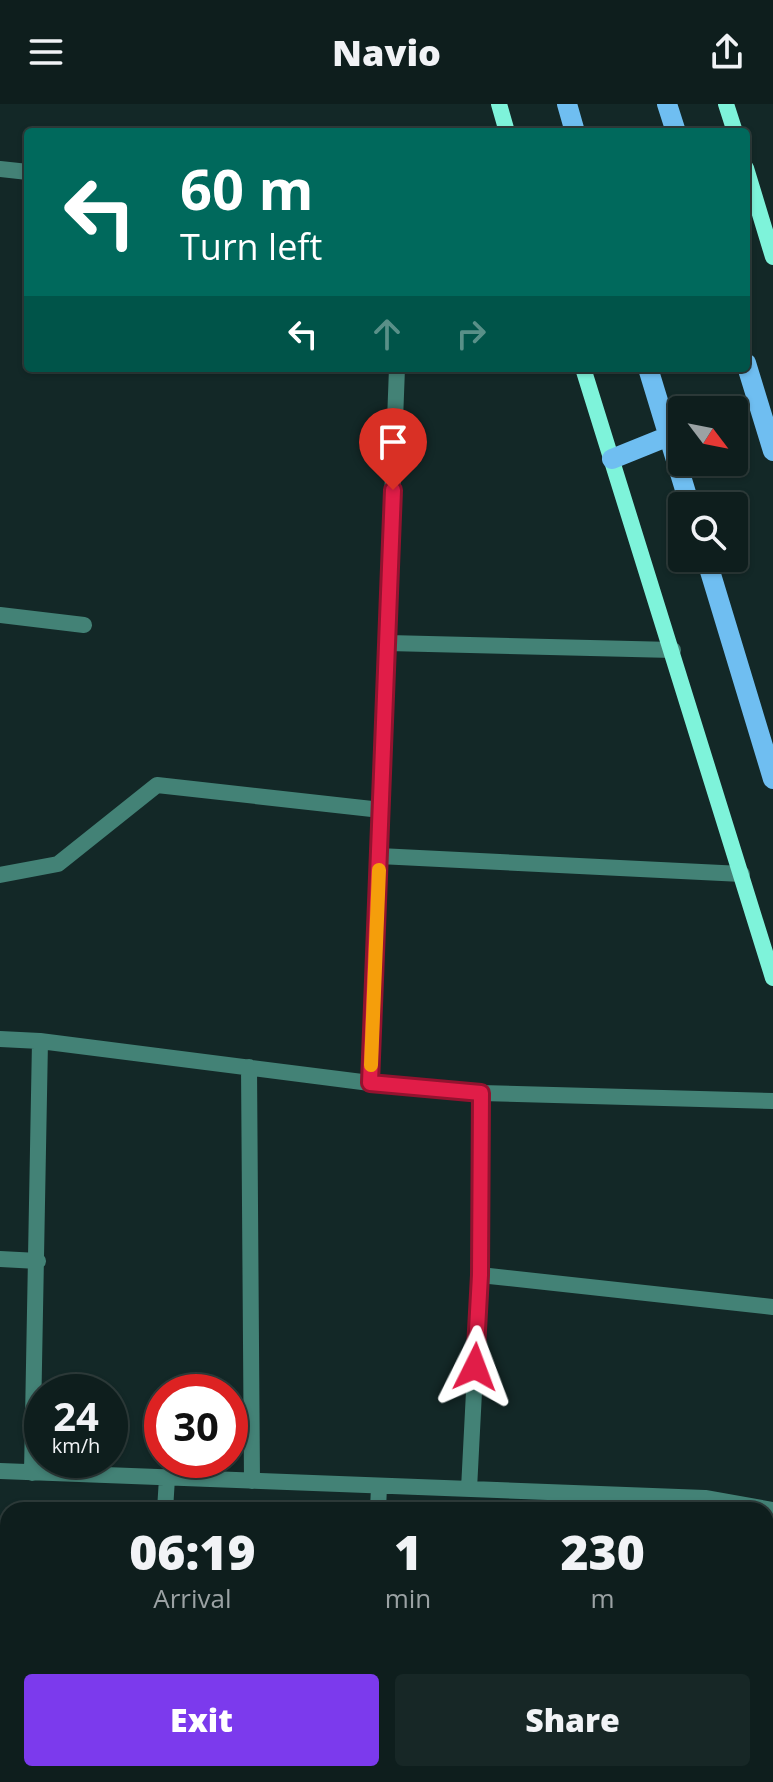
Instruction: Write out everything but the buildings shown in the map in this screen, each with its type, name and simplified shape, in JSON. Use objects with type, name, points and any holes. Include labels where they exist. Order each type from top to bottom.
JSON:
[{"type":"main road","points":[[499,104],[506,128]]},
{"type":"main road","points":[[567,104],[574,128]]},
{"type":"main road","points":[[667,104],[675,128]]},
{"type":"main road","points":[[726,104],[734,128]]},
{"type":"main road","points":[[750,181],[773,257]]},
{"type":"main road","points":[[584,372],[773,978]]},
{"type":"main road","points":[[649,372],[668,433]]},
{"type":"main road","points":[[749,372],[773,451]]},
{"type":"main road","points":[[612,459],[668,436]]},
{"type":"main road","points":[[710,572],[773,779]]},
{"type":"street","points":[[0,169],[24,172]]},
{"type":"street","points":[[370,1083],[397,372]]},
{"type":"street","points":[[0,615],[84,625]]},
{"type":"street","points":[[388,643],[673,650]]},
{"type":"street","points":[[0,875],[58,864],[157,785],[381,810]]},
{"type":"street","points":[[379,856],[742,874]]},
{"type":"street","points":[[0,1039],[40,1041],[370,1083],[481,1093],[773,1101]]},
{"type":"street","points":[[35,1374],[40,1041]]},
{"type":"street","points":[[249,1067],[252,1481]]},
{"type":"street","points":[[469,1489],[480,1275],[481,1093]]},
{"type":"street","points":[[0,1259],[38,1261]]},
{"type":"street","points":[[480,1275],[773,1307]]},
{"type":"street","points":[[0,1471],[24,1472]]},
{"type":"street","points":[[166,1502],[167,1478],[469,1489],[674,1502]]},
{"type":"street","points":[[378,1502],[379,1486]]},
{"type":"slow traffic","points":[[371,1065],[379,870]]},
{"type":"route","points":[[393,490],[370,1083],[481,1093],[480,1275],[475,1367]]}]
